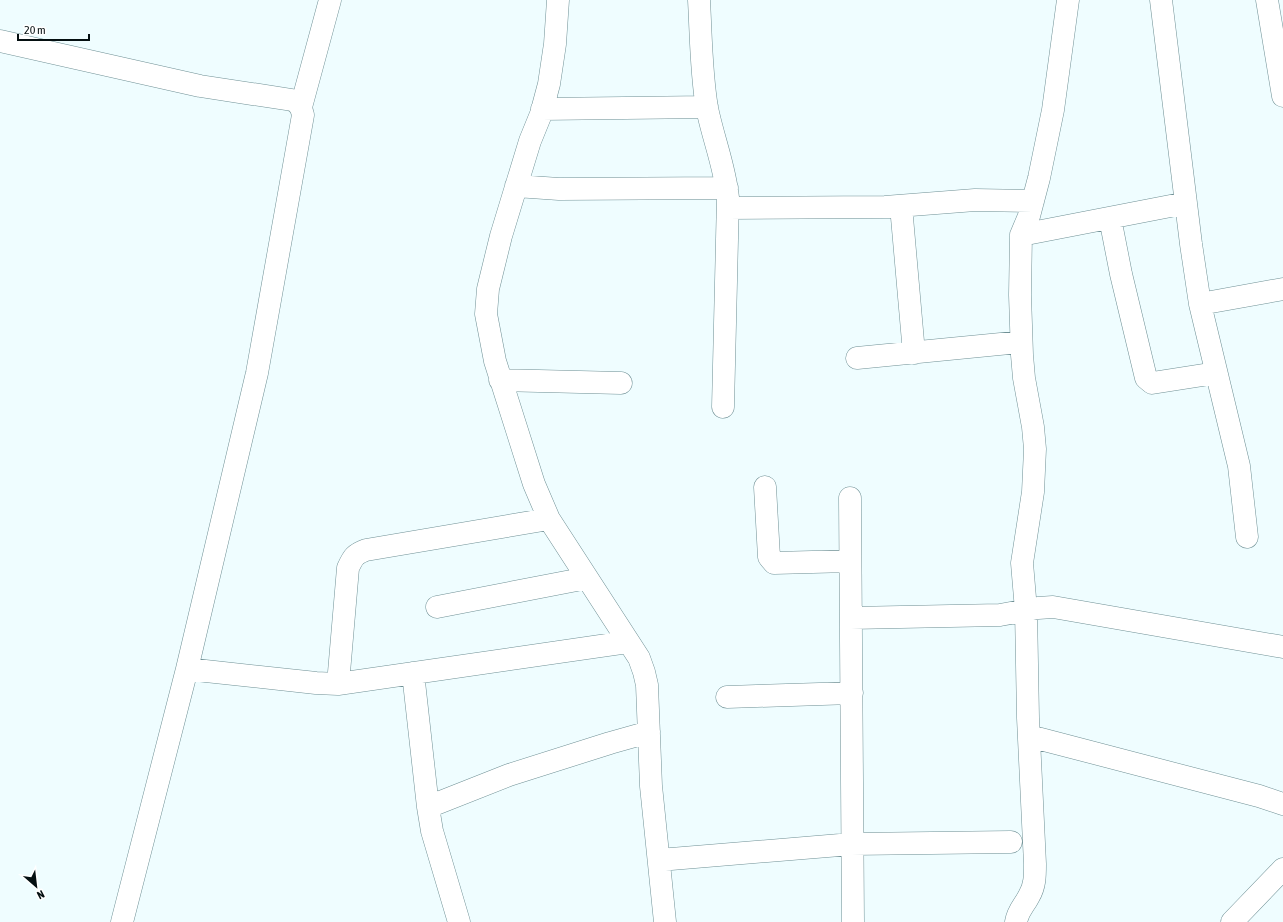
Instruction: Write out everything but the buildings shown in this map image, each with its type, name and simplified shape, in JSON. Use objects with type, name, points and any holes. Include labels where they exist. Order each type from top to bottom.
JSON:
[{"type":"street","points":[[122,922],[187,669],[257,373],[303,116],[302,107],[330,0]]},
{"type":"street","points":[[558,0],[555,44],[549,84],[516,186],[502,236],[488,289],[486,314],[494,361],[534,484],[549,519],[639,658],[647,685],[651,786],[665,922]]},
{"type":"street","points":[[699,0],[707,107],[726,178],[727,198],[723,407]]},
{"type":"street","points":[[1016,922],[1017,913],[1029,896],[1035,883],[1036,864],[1029,736],[1026,610],[1022,563],[1033,492],[1035,449],[1024,378],[1021,342],[1021,235],[1033,201],[1039,178],[1053,110],[1068,0]]},
{"type":"street","points":[[1161,0],[1200,304],[1239,466],[1247,537]]},
{"type":"street","points":[[1267,0],[1283,96]]},
{"type":"street","points":[[0,40],[200,86],[292,100],[302,107]]},
{"type":"street","points":[[542,109],[707,107]]},
{"type":"street","points":[[516,186],[885,207],[975,200],[1033,201]]},
{"type":"street","points":[[1021,235],[1186,203]]},
{"type":"street","points":[[901,206],[914,353]]},
{"type":"street","points":[[1110,218],[1121,274],[1146,378],[1152,383],[1216,373]]},
{"type":"street","points":[[1200,304],[1283,289]]},
{"type":"street","points":[[857,358],[1021,342]]},
{"type":"street","points":[[500,380],[621,383]]},
{"type":"street","points":[[765,487],[769,557],[774,563],[850,561]]},
{"type":"street","points":[[850,498],[853,922]]},
{"type":"street","points":[[338,684],[348,568],[352,559],[357,553],[366,550],[549,519]]},
{"type":"street","points":[[437,606],[587,578]]},
{"type":"street","points":[[851,618],[1000,615],[1038,608],[1053,607],[1283,647]]},
{"type":"street","points":[[187,669],[338,684],[628,642]]},
{"type":"street","points":[[413,673],[432,831],[459,922]]},
{"type":"street","points":[[727,697],[852,693]]},
{"type":"street","points":[[428,807],[509,775],[649,732]]},
{"type":"street","points":[[1029,736],[1259,796],[1283,804]]},
{"type":"street","points":[[659,860],[852,844],[1011,842]]},
{"type":"street","points":[[1232,922],[1283,869]]}]
